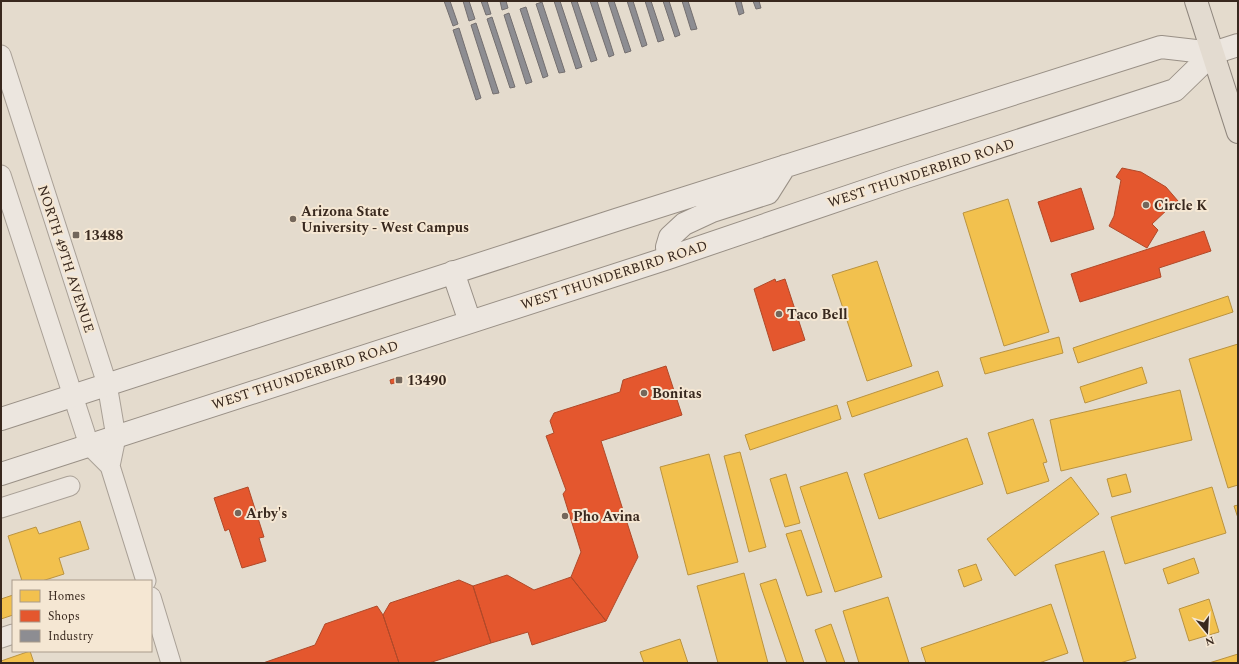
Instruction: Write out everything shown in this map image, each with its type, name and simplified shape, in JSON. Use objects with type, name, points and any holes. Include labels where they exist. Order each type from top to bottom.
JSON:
[{"type":"main road","points":[[1196,1],[1238,132]]},
{"type":"main road","name":"WEST THUNDERBIRD ROAD","points":[[1,419],[453,272],[1160,47],[1213,53],[1238,45]]},
{"type":"main road","name":"WEST THUNDERBIRD ROAD","points":[[1,474],[668,258],[900,179],[1175,90],[1213,53]]},
{"type":"main road","points":[[668,258],[667,247],[670,238],[684,224],[712,211],[768,193],[785,166]]},
{"type":"main road","points":[[453,272],[470,322]]},
{"type":"street","name":"NORTH 49TH AVENUE","points":[[1,55],[107,384],[116,437],[110,466]]},
{"type":"street","name":"NORTH 49TH AVENUE","points":[[1,175],[89,445],[110,466],[146,580]]},
{"type":"street","points":[[1,508],[70,486]]},
{"type":"street","points":[[152,601],[171,663]]},
{"type":"street","points":[[1,638],[12,634]]},
{"type":"building: Homes","points":[[1008,199],[1049,332],[1004,346],[963,213]]},
{"type":"building: Homes","points":[[877,261],[912,366],[867,381],[832,275]]},
{"type":"building: Homes","points":[[1228,296],[1233,312],[1078,363],[1073,348]]},
{"type":"building: Homes","points":[[1059,337],[1063,353],[985,374],[980,358]]},
{"type":"building: Homes","points":[[1238,344],[1238,485],[1228,488],[1189,359]]},
{"type":"building: Homes","points":[[1142,367],[1147,383],[1085,403],[1080,387]]},
{"type":"building: Homes","points":[[938,371],[943,386],[852,417],[847,402]]},
{"type":"building: Homes","points":[[1180,390],[1192,440],[1061,471],[1050,420]]},
{"type":"building: Homes","points":[[837,405],[841,419],[750,450],[745,435]]},
{"type":"building: Homes","points":[[1033,419],[1047,462],[1043,463],[1049,481],[1007,494],[988,433]]},
{"type":"building: Homes","points":[[967,438],[983,484],[879,519],[864,474]]},
{"type":"building: Homes","points":[[740,452],[766,547],[749,552],[724,456]]},
{"type":"building: Homes","points":[[709,454],[738,562],[688,575],[660,467]]},
{"type":"building: Homes","points":[[847,472],[882,577],[835,592],[800,487]]},
{"type":"building: Homes","points":[[786,474],[800,523],[785,527],[770,479]]},
{"type":"building: Homes","points":[[1126,474],[1131,492],[1112,497],[1107,479]]},
{"type":"building: Homes","points":[[1071,477],[1099,514],[1015,576],[987,539]]},
{"type":"building: Homes","points":[[1212,487],[1226,533],[1125,564],[1111,517]]},
{"type":"building: Homes","points":[[1238,505],[1238,518],[1234,506]]},
{"type":"building: Homes","points":[[80,521],[89,549],[59,558],[64,574],[45,580],[22,580],[8,536],[36,527],[39,534]]},
{"type":"building: Homes","points":[[801,530],[822,592],[807,596],[786,534]]},
{"type":"building: Homes","points":[[1104,551],[1136,658],[1120,663],[1084,663],[1055,565]]},
{"type":"building: Homes","points":[[1194,558],[1199,573],[1168,584],[1163,569]]},
{"type":"building: Homes","points":[[976,564],[982,580],[964,587],[958,570]]},
{"type":"building: Homes","points":[[744,573],[768,663],[718,663],[697,586]]},
{"type":"building: Homes","points":[[776,579],[804,663],[787,663],[760,584]]},
{"type":"building: Homes","points":[[12,595],[12,615],[1,619],[1,599]]},
{"type":"building: Homes","points":[[888,597],[909,663],[859,663],[843,611]]},
{"type":"building: Homes","points":[[1209,599],[1219,632],[1189,641],[1179,609]]},
{"type":"building: Homes","points":[[1051,604],[1068,653],[1039,663],[926,663],[921,648]]},
{"type":"building: Homes","points":[[831,624],[845,663],[827,663],[815,630]]},
{"type":"building: Homes","points":[[680,639],[688,663],[644,663],[640,652]]},
{"type":"building: Homes","points":[[30,652],[34,663],[1,663],[1,661]]},
{"type":"building: Homes","points":[[1238,654],[1238,663],[1209,663]]},
{"type":"building: Shops","name":"Circle K","points":[[1122,168],[1141,172],[1166,187],[1178,201],[1174,210],[1169,208],[1152,224],[1158,230],[1147,248],[1109,226],[1114,216],[1121,180],[1116,177]]},
{"type":"building: Shops","points":[[1081,188],[1094,229],[1051,242],[1038,202]]},
{"type":"building: Shops","points":[[1204,231],[1211,251],[1159,268],[1161,277],[1080,302],[1071,274]]},
{"type":"building: Shops","name":"Taco Bell","points":[[775,279],[776,282],[785,279],[805,340],[773,351],[754,289]]},
{"type":"building: Shops","points":[[666,366],[682,415],[601,441],[638,557],[606,621],[571,577],[581,552],[563,494],[566,490],[546,436],[554,433],[550,421],[554,413],[620,392],[623,380]]},
{"type":"building: Shops","points":[[400,377],[401,381],[391,384],[390,380]]},
{"type":"building: Shops","name":"Arby's","points":[[248,487],[264,537],[259,538],[266,561],[242,568],[229,529],[225,531],[214,498]]},
{"type":"building: Shops","points":[[507,575],[534,590],[571,577],[606,621],[532,645],[528,632],[491,643],[473,586]]},
{"type":"building: Shops","points":[[459,580],[473,586],[491,643],[429,663],[399,663],[383,615],[390,603]]},
{"type":"building: Shops","points":[[377,606],[383,615],[399,663],[263,663],[315,645],[325,624]]},
{"type":"building: Industry","points":[[444,1],[450,1],[458,24],[453,26]]},
{"type":"building: Industry","points":[[463,1],[469,1],[475,19],[469,21]]},
{"type":"building: Industry","points":[[481,1],[487,1],[491,14],[486,15]]},
{"type":"building: Industry","points":[[500,1],[506,1],[508,8],[502,10]]},
{"type":"building: Industry","points":[[554,1],[560,1],[582,67],[576,69]]},
{"type":"building: Industry","points":[[571,1],[577,1],[597,60],[591,62]]},
{"type":"building: Industry","points":[[590,1],[597,1],[614,55],[609,57]]},
{"type":"building: Industry","points":[[608,1],[614,1],[631,51],[625,53]]},
{"type":"building: Industry","points":[[627,1],[633,1],[647,45],[642,47]]},
{"type":"building: Industry","points":[[645,1],[651,1],[664,40],[658,42]]},
{"type":"building: Industry","points":[[663,1],[669,1],[680,35],[675,37]]},
{"type":"building: Industry","points":[[682,1],[688,1],[697,29],[691,30]]},
{"type":"building: Industry","points":[[735,1],[741,1],[744,13],[739,15]]},
{"type":"building: Industry","points":[[753,1],[759,1],[761,8],[756,9]]},
{"type":"building: Industry","points":[[542,2],[565,72],[559,73],[536,4]]},
{"type":"building: Industry","points":[[526,7],[548,76],[543,78],[520,9]]},
{"type":"building: Industry","points":[[509,13],[532,82],[526,84],[504,15]]},
{"type":"building: Industry","points":[[492,17],[515,87],[510,88],[487,19]]},
{"type":"building: Industry","points":[[476,23],[499,93],[493,94],[471,25]]},
{"type":"building: Industry","points":[[459,28],[481,98],[476,100],[453,30]]},
{"type":"place","name":"Circle K","points":[[1146,205]]},
{"type":"place","name":"Arizona State University - West Campus","points":[[293,219]]},
{"type":"place","name":"13488","points":[[76,235]]},
{"type":"place","name":"Taco Bell","points":[[779,314]]},
{"type":"place","name":"13490","points":[[399,380]]},
{"type":"place","name":"Bonitas","points":[[644,393]]},
{"type":"place","name":"Arby's","points":[[238,513]]},
{"type":"place","name":"Pho Avina","points":[[565,516]]}]
